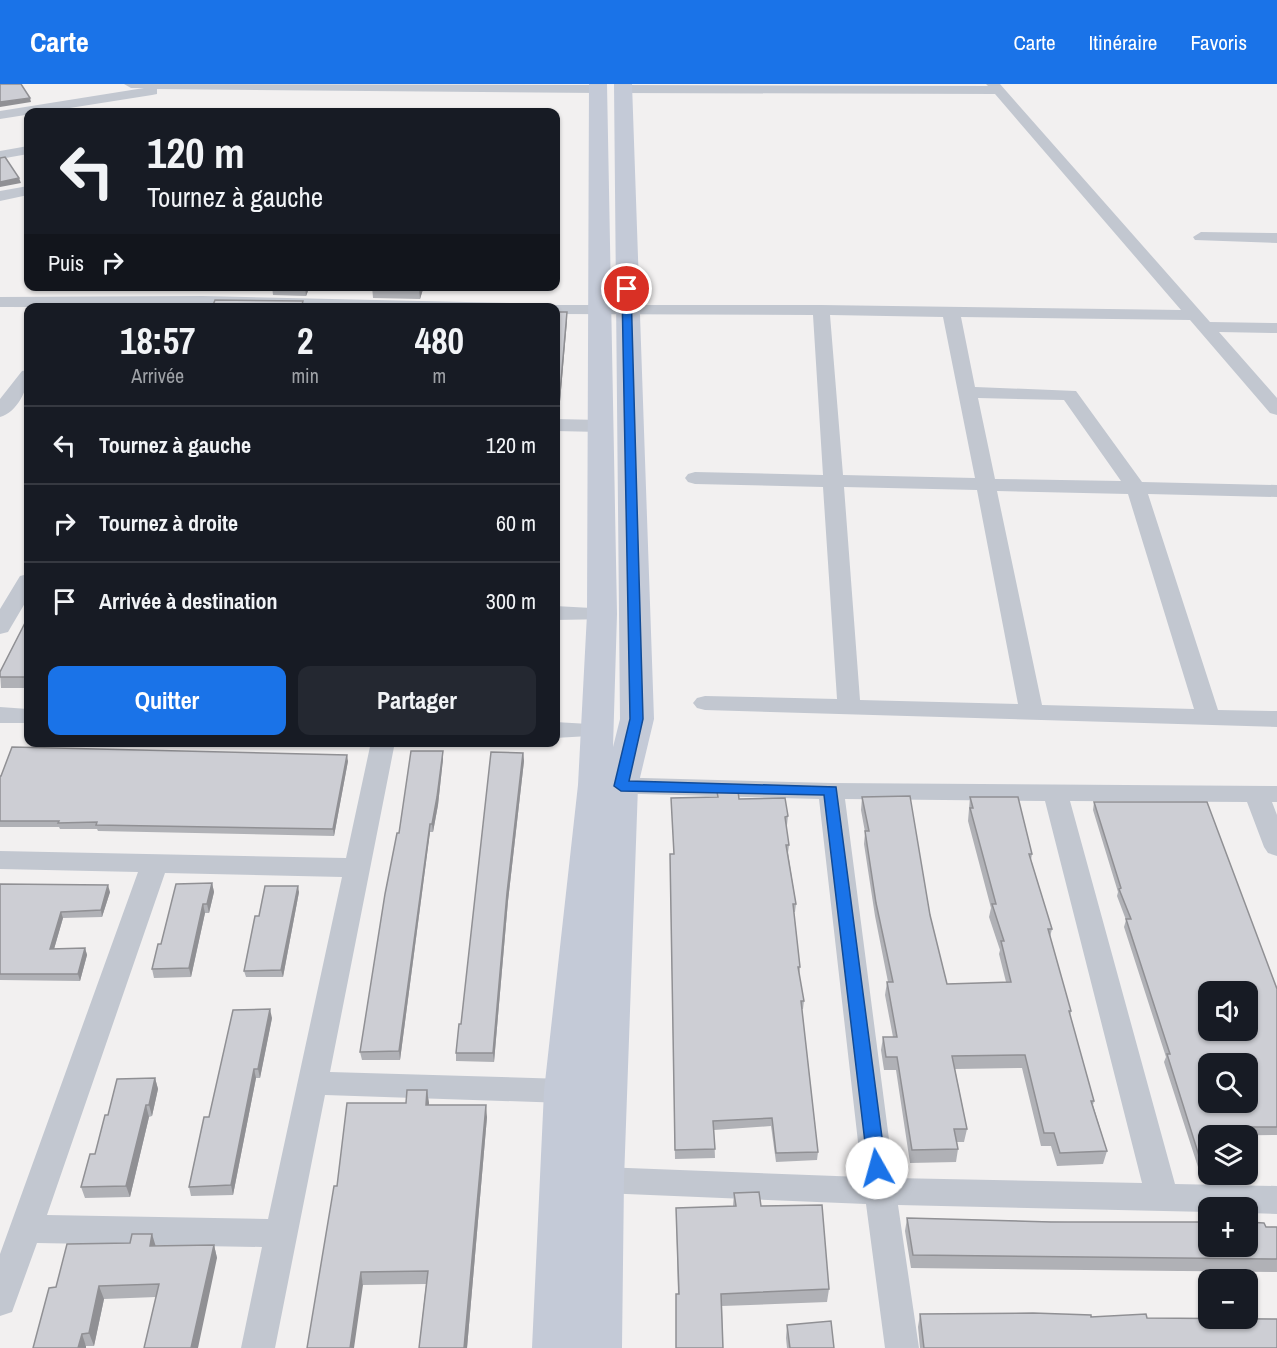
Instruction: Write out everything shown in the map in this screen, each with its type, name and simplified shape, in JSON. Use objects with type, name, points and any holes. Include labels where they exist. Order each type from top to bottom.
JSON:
[{"type":"street","points":[[131,84],[996,87],[1277,409]]},
{"type":"street","points":[[72,108],[191,85]]},
{"type":"street","points":[[556,1348],[565,1091],[608,785],[637,719],[613,311],[610,86]]},
{"type":"street","points":[[0,115],[24,117]]},
{"type":"street","points":[[0,155],[24,151]]},
{"type":"street","points":[[0,196],[24,192]]},
{"type":"street","points":[[1200,237],[1277,238]]},
{"type":"street","points":[[0,302],[42,303]]},
{"type":"street","points":[[560,309],[951,312],[1200,321],[1277,328]]},
{"type":"street","points":[[821,310],[849,708]]},
{"type":"street","points":[[598,1348],[608,785],[597,730],[602,614],[601,426],[613,311]]},
{"type":"street","points":[[951,312],[1032,712]]},
{"type":"street","points":[[3,405],[24,380]]},
{"type":"street","points":[[967,392],[1069,395],[1136,488],[1208,717]]},
{"type":"street","points":[[3,405],[24,402]]},
{"type":"street","points":[[560,425],[601,426]]},
{"type":"street","points":[[695,478],[1277,491]]},
{"type":"street","points":[[0,627],[23,600]]},
{"type":"street","points":[[560,613],[602,614]]},
{"type":"street","points":[[705,703],[1277,719]]},
{"type":"street","points":[[0,715],[24,716]]},
{"type":"street","points":[[560,730],[597,730]]},
{"type":"street","points":[[258,1348],[382,747]]},
{"type":"street","points":[[608,785],[831,791],[1266,794],[1277,847]]},
{"type":"street","points":[[831,791],[880,1191],[902,1348]]},
{"type":"street","points":[[1055,792],[1162,1197]]},
{"type":"street","points":[[0,860],[357,868]]},
{"type":"street","points":[[0,1301],[154,864]]},
{"type":"street","points":[[312,1083],[565,1091]]},
{"type":"street","points":[[602,1180],[880,1191],[1277,1200]]},
{"type":"street","points":[[26,1229],[281,1233]]},
{"type":"building","points":[[0,84],[21,84],[30,98],[0,102]]},
{"type":"building","points":[[5,157],[19,178],[0,182],[0,158]]},
{"type":"building","points":[[215,300],[303,301],[302,303],[214,303]]},
{"type":"building","points":[[560,312],[567,312],[560,392]]},
{"type":"building","points":[[24,625],[24,677],[0,677],[0,672]]},
{"type":"building","points":[[12,747],[347,755],[333,829],[96,825],[97,822],[0,821],[0,776]]},
{"type":"building","points":[[411,751],[443,751],[437,797],[432,824],[430,824],[399,1051],[360,1052],[385,894],[397,833],[399,833]]},
{"type":"building","points":[[491,752],[523,753],[507,893],[493,1053],[456,1053],[459,1024],[461,1024]]},
{"type":"building","points":[[738,791],[739,799],[785,798],[789,845],[786,845],[796,904],[793,904],[800,967],[798,967],[804,1001],[801,1001],[818,1152],[776,1153],[772,1118],[713,1121],[715,1149],[675,1150],[670,854],[674,854],[671,798],[718,797],[717,792]]},
{"type":"building","points":[[910,796],[930,915],[947,984],[1011,982],[1001,941],[1004,941],[992,904],[996,904],[970,808],[973,808],[970,797],[1018,797],[1032,854],[1029,854],[1052,929],[1048,929],[1094,1101],[1091,1101],[1107,1151],[1060,1153],[1054,1133],[1044,1133],[1025,1055],[952,1056],[967,1129],[954,1129],[958,1149],[912,1150],[897,1057],[886,1057],[883,1037],[897,1037],[887,982],[893,982],[876,903],[865,831],[869,831],[862,797]]},
{"type":"building","points":[[1094,802],[1207,802],[1277,989],[1277,1127],[1198,1125],[1198,1153],[1167,1054],[1170,1054],[1126,919],[1131,919],[1119,889],[1121,888]]},
{"type":"building","points":[[212,883],[207,904],[203,904],[189,968],[152,969],[158,944],[161,944],[176,884]]},
{"type":"building","points":[[0,884],[108,885],[101,910],[61,912],[50,949],[85,948],[78,974],[0,974]]},
{"type":"building","points":[[265,886],[298,886],[281,970],[244,971],[255,916],[259,916]]},
{"type":"building","points":[[270,1009],[258,1069],[254,1069],[231,1185],[189,1187],[204,1117],[209,1117],[233,1010]]},
{"type":"building","points":[[155,1078],[126,1186],[81,1187],[90,1154],[95,1154],[105,1115],[108,1115],[117,1079]]},
{"type":"building","points":[[407,1090],[427,1090],[426,1105],[486,1105],[464,1348],[419,1348],[428,1271],[361,1272],[350,1348],[307,1348],[334,1186],[337,1186],[347,1103],[406,1103]]},
{"type":"building","points":[[759,1192],[761,1206],[822,1205],[829,1289],[721,1294],[723,1348],[676,1348],[676,1294],[679,1294],[676,1208],[736,1206],[734,1193]]},
{"type":"building","points":[[907,1218],[1051,1222],[1198,1222],[1198,1257],[1258,1257],[1258,1223],[1264,1223],[1266,1227],[1277,1227],[1277,1259],[913,1255]]},
{"type":"building","points":[[132,1234],[152,1234],[150,1246],[214,1245],[191,1348],[144,1348],[159,1284],[99,1286],[89,1333],[82,1334],[78,1348],[33,1348],[49,1288],[56,1287],[67,1244],[130,1243]]},
{"type":"building","points":[[1033,1313],[1091,1315],[1091,1317],[1146,1314],[1147,1318],[1198,1318],[1198,1329],[1258,1329],[1258,1319],[1277,1319],[1277,1348],[924,1348],[920,1314]]},
{"type":"building","points":[[831,1321],[834,1348],[790,1348],[787,1325]]},
{"type":"route","points":[[627,289],[637,719],[621,786],[831,791],[877,1168]]}]
